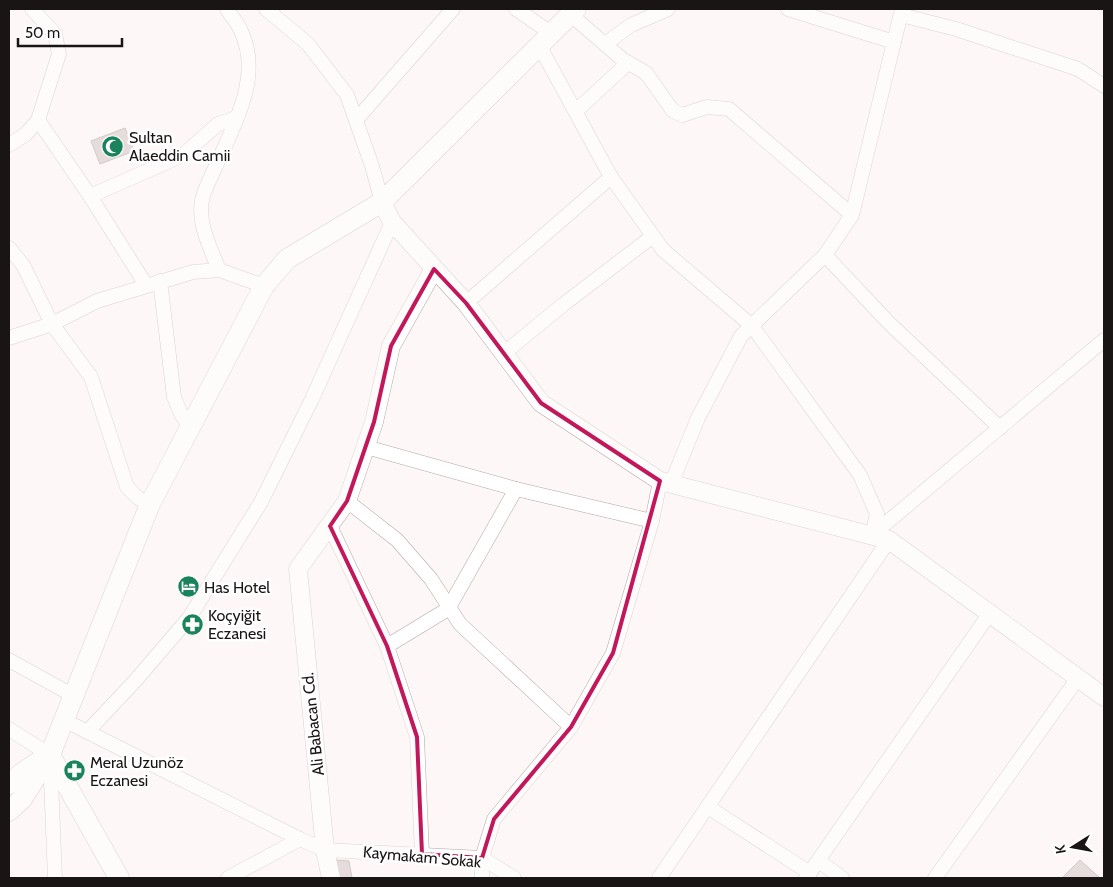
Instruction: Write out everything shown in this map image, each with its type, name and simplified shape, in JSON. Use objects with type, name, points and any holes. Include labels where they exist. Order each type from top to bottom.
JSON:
[{"type":"main road","points":[[9,811],[22,799],[50,755],[150,504],[264,286],[287,259],[382,202],[573,11]]},
{"type":"main road","points":[[9,784],[50,755]]},
{"type":"main road","points":[[50,755],[119,878]]},
{"type":"street","points":[[9,145],[26,134],[38,120],[59,54],[55,34],[32,9]]},
{"type":"street","points":[[219,270],[205,236],[202,217],[203,197],[236,118],[247,87],[249,69],[247,48],[241,31],[227,9]]},
{"type":"street","points":[[266,9],[308,44],[347,95],[382,202],[392,222],[466,302],[541,403],[665,482],[881,537],[990,613],[1104,697]]},
{"type":"street","points":[[356,120],[453,9]]},
{"type":"street","points":[[516,9],[545,39],[576,112],[612,177],[663,250],[752,326],[860,475],[877,514],[881,537]]},
{"type":"street","points":[[605,44],[631,25],[668,9]]},
{"type":"street","points":[[788,9],[894,42]]},
{"type":"street","points":[[573,11],[605,44],[628,63],[646,73],[678,114],[687,115],[715,106],[729,109],[852,215]]},
{"type":"street","points":[[482,878],[482,858],[494,819],[571,727],[613,653],[665,482],[742,336],[824,255],[852,215],[901,12],[1078,69],[1104,86]]},
{"type":"street","points":[[576,112],[628,63]]},
{"type":"street","points":[[90,196],[183,155],[218,124],[236,118]]},
{"type":"street","points":[[38,120],[90,196],[146,285]]},
{"type":"street","points":[[466,302],[612,177]]},
{"type":"street","points":[[87,732],[135,681],[189,618],[261,502],[312,399],[392,222]]},
{"type":"street","points":[[503,354],[564,304],[653,236]]},
{"type":"street","points":[[9,248],[23,265],[52,324],[91,377],[127,487],[138,498],[150,504]]},
{"type":"street","points":[[824,255],[888,322],[1000,428]]},
{"type":"street","points":[[422,854],[417,737],[388,646],[330,526],[347,500],[366,447],[374,422],[392,346],[434,269]]},
{"type":"street","points":[[9,338],[52,324],[97,301],[193,272],[219,270],[264,286]]},
{"type":"street","points":[[160,281],[174,397],[181,414],[190,426]]},
{"type":"street","points":[[660,878],[708,807],[881,537],[1000,428],[1104,340]]},
{"type":"street","points":[[366,447],[516,489],[652,521]]},
{"type":"street","points":[[388,646],[448,609],[516,489]]},
{"type":"street","points":[[347,500],[397,540],[431,579],[448,609],[460,624],[571,727]]},
{"type":"street","name":"Ali Babacan Cd.","points":[[330,526],[298,569],[325,850],[331,878]]},
{"type":"street","points":[[708,807],[808,876],[990,613]]},
{"type":"street","points":[[9,660],[74,696]]},
{"type":"street","points":[[935,878],[1078,678]]},
{"type":"street","points":[[64,720],[325,850]]},
{"type":"street","points":[[9,728],[50,755],[55,878]]},
{"type":"street","points":[[228,878],[300,839]]},
{"type":"street","name":"Kaymakam Sokak","points":[[325,850],[482,858],[514,878]]},
{"type":"street","points":[[819,861],[842,878]]},
{"type":"highlighted area","points":[[434,269],[466,303],[541,403],[660,481],[613,653],[571,727],[494,819],[482,858],[422,854],[417,737],[387,646],[330,526],[347,501],[374,422],[391,346]]},
{"type":"building","name":"Sultan Alaeddin Camii","points":[[125,128],[134,151],[100,164],[91,141]]},
{"type":"building","points":[[336,860],[349,861],[352,878],[339,878]]},
{"type":"building","points":[[1080,860],[1100,878],[1062,878]]},
{"type":"place","name":"Sultan Alaeddin Camii","points":[[113,146]]},
{"type":"place","name":"Has Hotel","points":[[188,587]]},
{"type":"place","name":"Koçyiğit Eczanesi","points":[[192,624]]},
{"type":"place","name":"Meral Uzunöz Eczanesi","points":[[74,771]]}]
